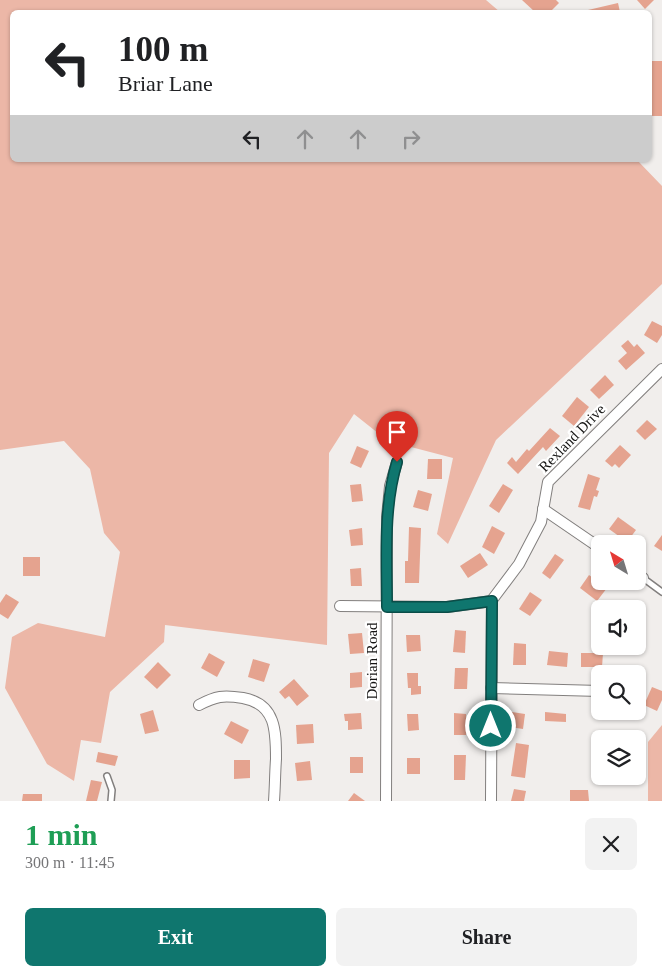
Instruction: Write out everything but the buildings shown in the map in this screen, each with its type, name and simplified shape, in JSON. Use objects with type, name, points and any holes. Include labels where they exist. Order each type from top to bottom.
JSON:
[{"type":"street","name":"Rexland Drive","points":[[492,601],[519,564],[541,522],[548,482],[662,369]]},
{"type":"street","name":"Dorian Road","points":[[386,801],[387,517],[390,486],[397,462]]},
{"type":"street","points":[[543,509],[591,542]]},
{"type":"street","points":[[340,606],[447,607],[492,601],[492,801]]},
{"type":"street","points":[[491,688],[591,692]]},
{"type":"street","points":[[199,706],[215,697],[239,698],[255,702],[268,713],[274,723],[276,734],[274,801]]},
{"type":"lane","points":[[646,580],[662,592]]},
{"type":"lane","points":[[107,776],[112,790],[111,801]]},
{"type":"shaded area","points":[[0,0],[486,0],[498,10],[10,10],[10,162],[639,162],[662,186],[662,284],[496,440],[448,544],[437,534],[453,458],[388,441],[354,414],[329,453],[327,645],[165,625],[164,642],[110,692],[101,743],[81,740],[74,781],[47,764],[5,688],[12,637],[38,623],[105,637],[120,552],[104,533],[90,469],[64,441],[0,450]]},
{"type":"shaded area","points":[[662,725],[662,801],[648,801],[648,742]]},
{"type":"route","points":[[397,462],[390,486],[387,517],[387,607],[447,607],[492,601],[491,726]]}]
